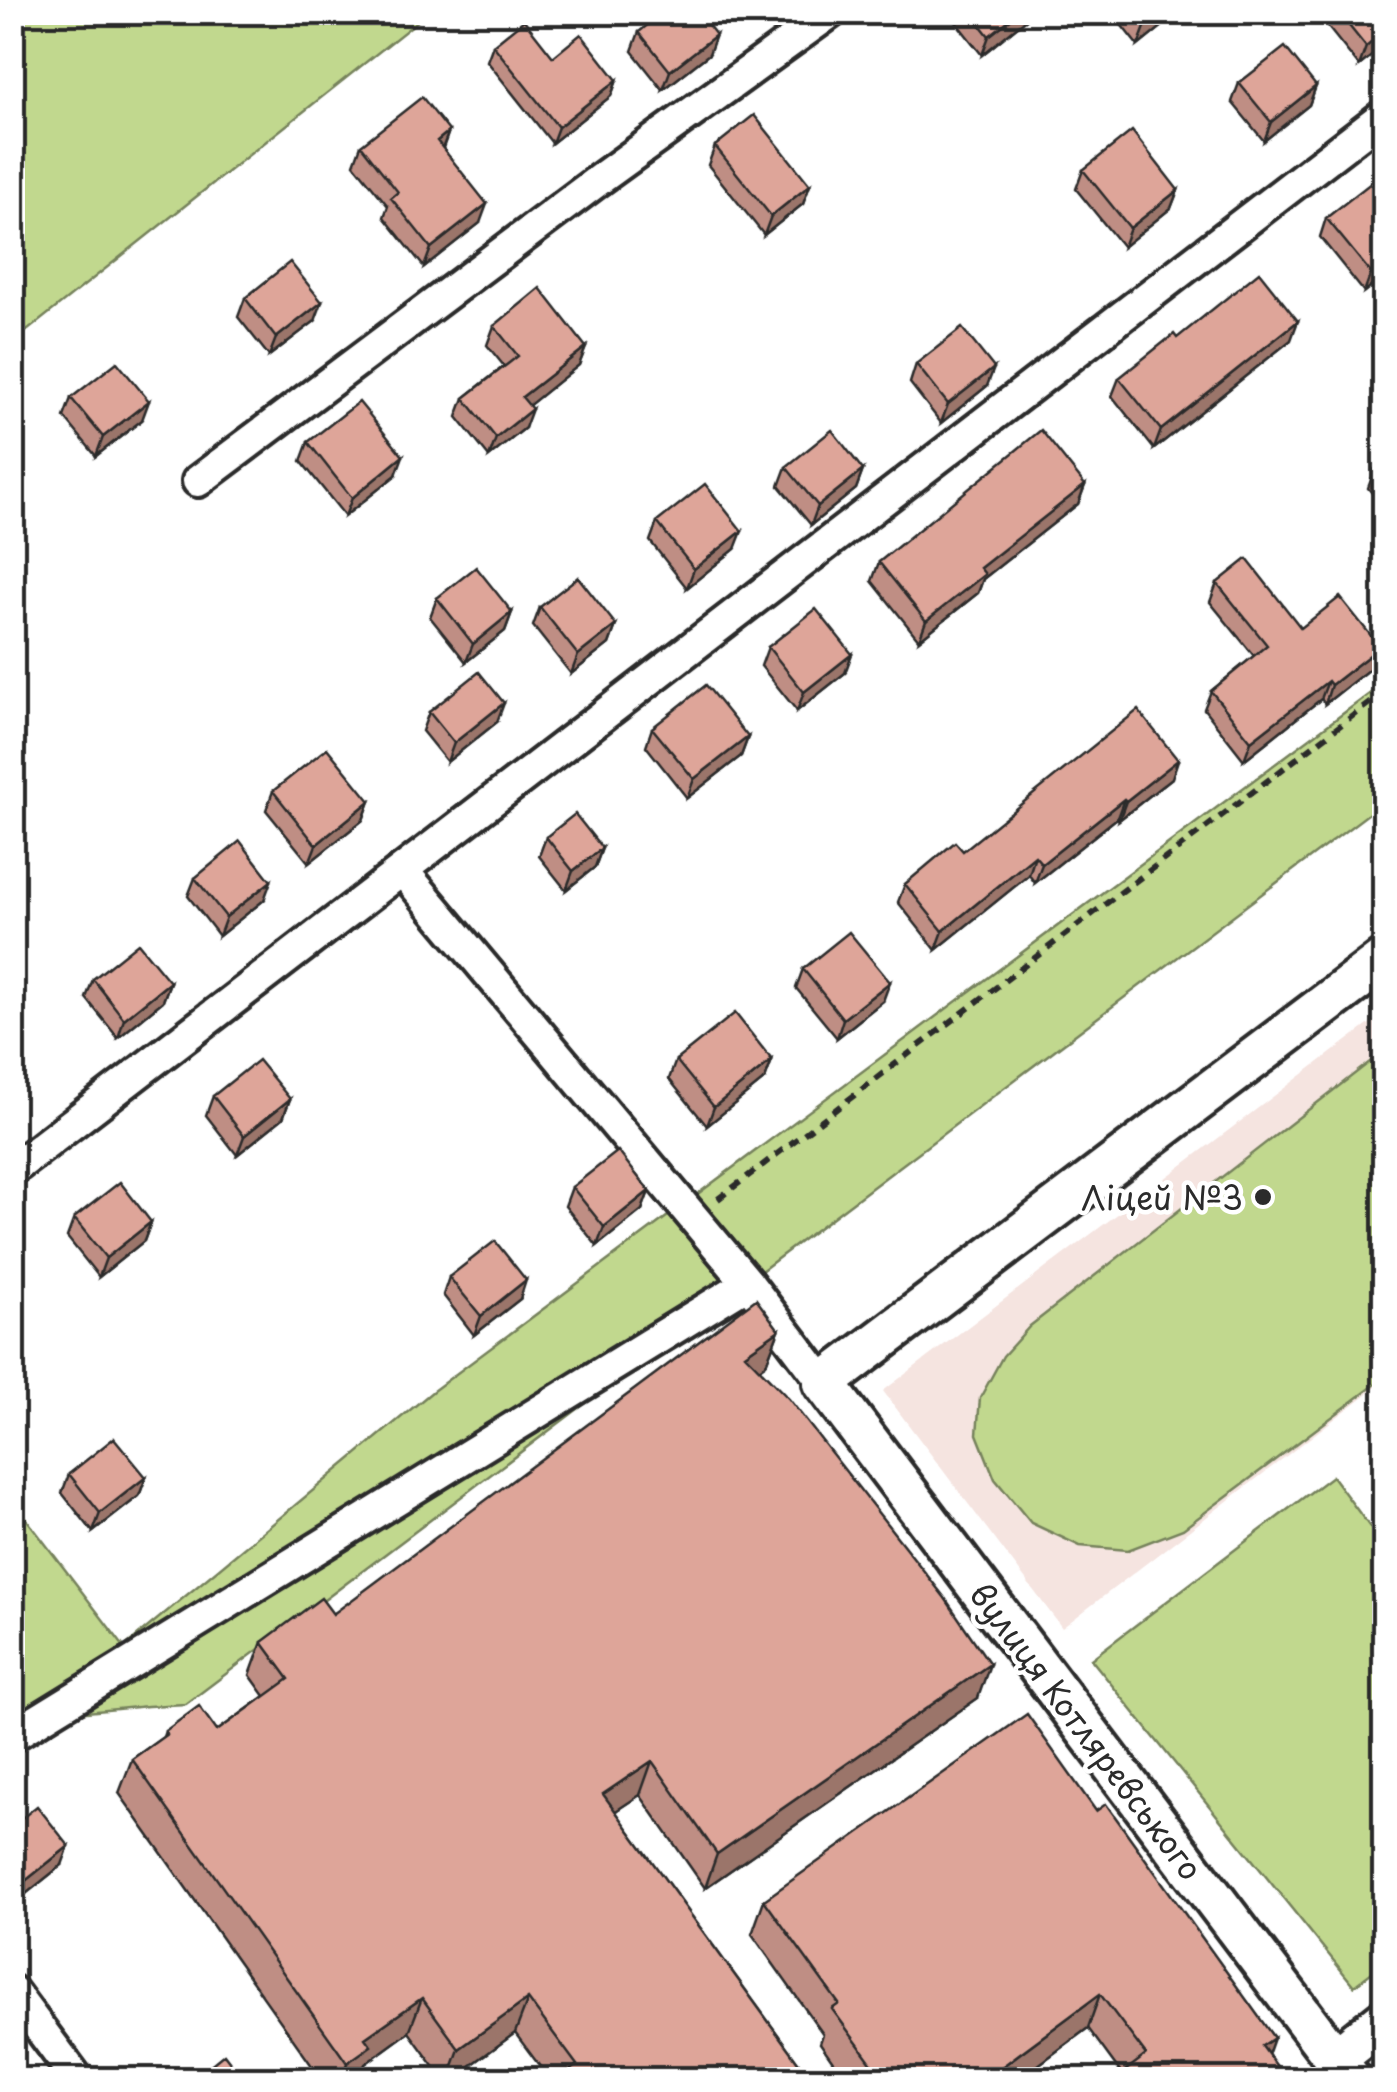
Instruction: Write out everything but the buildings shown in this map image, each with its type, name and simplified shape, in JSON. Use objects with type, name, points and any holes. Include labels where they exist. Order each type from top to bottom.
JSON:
[{"type":"street","points":[[198,481],[600,179],[831,12]]},
{"type":"street","points":[[12,1170],[1384,115]]},
{"type":"street","points":[[402,870],[748,1283],[824,1383],[1384,960]]},
{"type":"street","points":[[12,1736],[748,1283]]},
{"type":"street","name":"вулиця Котляревського","points":[[824,1383],[1342,2069]]},
{"type":"street","points":[[12,1991],[78,2080]]},
{"type":"street","points":[[1342,2069],[1384,2020]]},
{"type":"path","points":[[694,1218],[1384,692]]},
{"type":"shaded area","name":"Ліцей №3","points":[[1384,1013],[1384,1381],[1062,1628],[883,1391]]},
{"type":"green space","points":[[13,12],[428,12],[428,13],[13,342]]},
{"type":"green space","points":[[1384,683],[1384,802],[186,1704],[35,1717],[13,1688],[12,1500],[124,1647],[433,1391]]},
{"type":"green space","name":"Ліцей №3","points":[[1384,1051],[1384,1378],[1183,1529],[1128,1550],[1080,1546],[1031,1523],[995,1479],[977,1434],[980,1398],[1003,1356],[1030,1326]]},
{"type":"green space","points":[[1332,1476],[1384,1546],[1384,1963],[1354,1986],[1091,1659]]},
{"type":"place","name":"Ліцей №3","points":[[1263,1197]]}]
